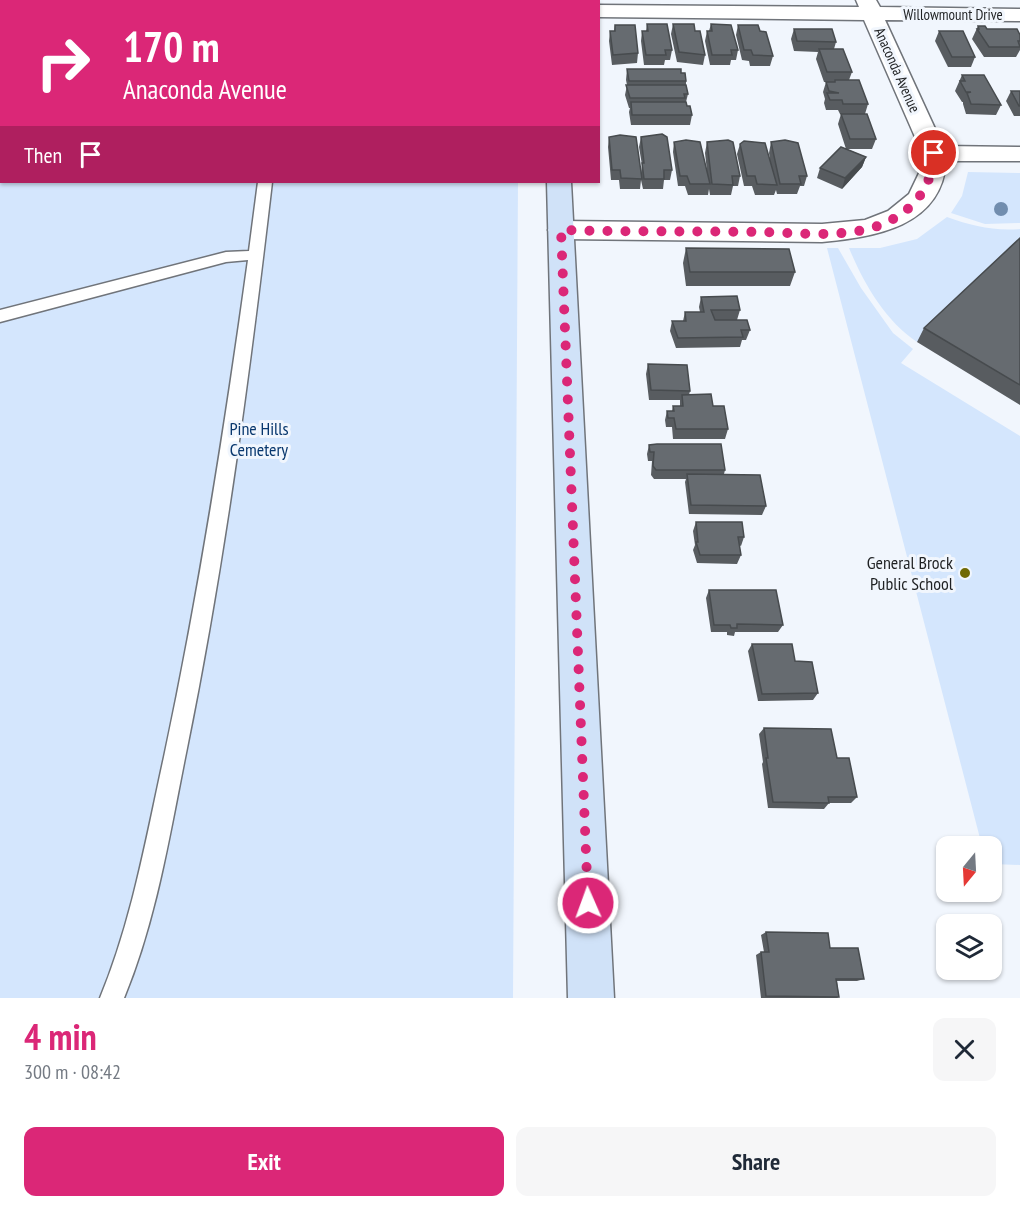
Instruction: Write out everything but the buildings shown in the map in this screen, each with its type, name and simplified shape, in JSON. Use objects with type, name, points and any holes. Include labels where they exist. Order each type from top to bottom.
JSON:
[{"type":"main road","points":[[559,183],[591,998]]},
{"type":"street","name":"Willowmount Drive","points":[[600,11],[869,7],[1020,15]]},
{"type":"street","name":"Anaconda Avenue","points":[[869,7],[934,153]]},
{"type":"street","points":[[561,230],[801,234],[865,229],[884,224],[897,217],[919,199],[929,182],[934,153],[1020,154]]},
{"type":"lane","points":[[112,998],[126,968],[140,921],[191,685],[265,183]]},
{"type":"lane","points":[[0,316],[226,257],[256,255]]},
{"type":"green space","points":[[968,172],[1020,173],[1020,223],[985,224],[951,213],[962,196]]},
{"type":"green space","name":"Pine Hills Cemetery","points":[[0,183],[518,183],[513,998],[0,998]]},
{"type":"green space","points":[[947,217],[983,227],[1020,229],[1020,244],[917,342],[895,323],[876,300],[849,248],[880,248],[917,239]]},
{"type":"green space","name":"General Brock Public School","points":[[827,248],[838,248],[861,288],[893,333],[913,349],[901,363],[1020,436],[1020,865],[1002,864],[1002,836],[979,836]]},
{"type":"place","name":"General Brock Public School","points":[[965,573]]},
{"type":"route","points":[[588,903],[561,230],[801,234],[865,229],[884,224],[897,217],[919,199],[929,182],[934,153]]}]
